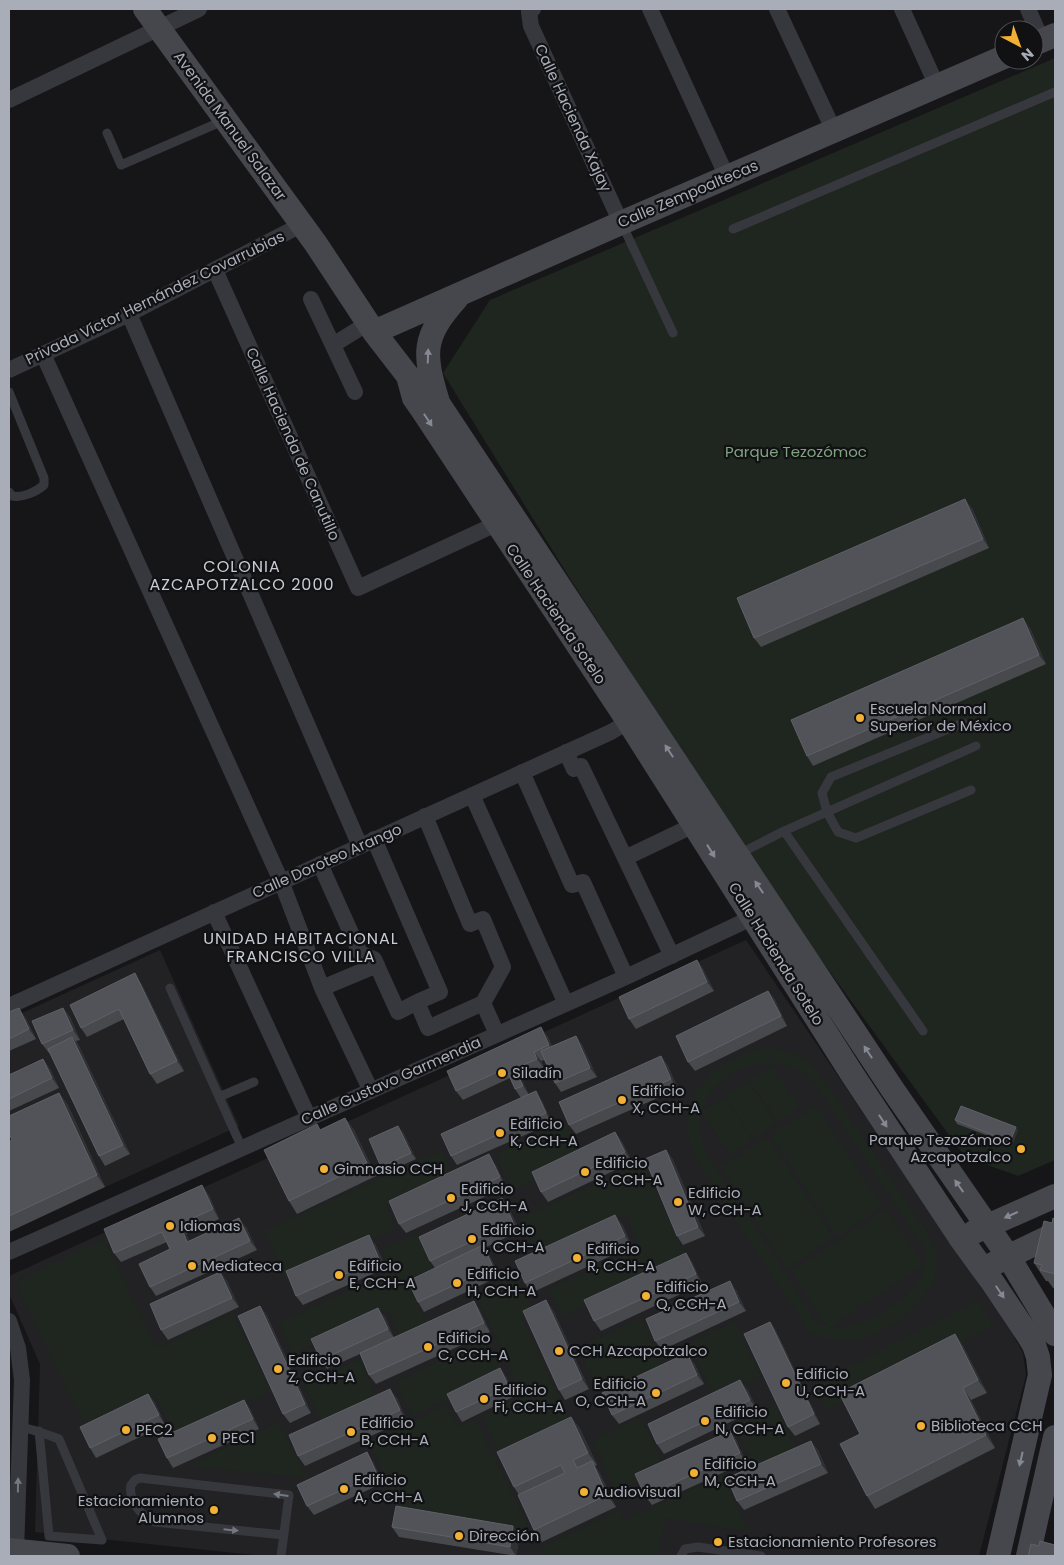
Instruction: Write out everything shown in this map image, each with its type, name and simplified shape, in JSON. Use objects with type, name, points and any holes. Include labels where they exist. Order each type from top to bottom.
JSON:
[{"type":"street","name":"Avenida Manuel Salazar","points":[[145,9],[316,244]]},
{"type":"street","points":[[9,100],[199,9]]},
{"type":"street","points":[[650,9],[727,177]]},
{"type":"street","points":[[777,9],[834,131]]},
{"type":"street","points":[[902,9],[937,86]]},
{"type":"street","name":"Calle Hacienda Xajay","points":[[531,10],[531,26],[621,223]]},
{"type":"street","name":"Calle Zempoaltecas","points":[[371,328],[460,295],[994,61]]},
{"type":"street","name":"Privada Víctor Hernández Covarrubias","points":[[9,370],[129,314],[301,225]]},
{"type":"street","name":"Calle Hacienda Sotelo","points":[[316,244],[371,328],[408,376],[428,390],[438,403],[636,717],[694,825],[763,913],[893,1090],[1008,1256],[1055,1334]]},
{"type":"street","name":"Calle Hacienda de Canutillo","points":[[215,270],[358,588],[496,524]]},
{"type":"street","points":[[438,403],[427,362],[429,339],[440,316],[460,295]]},
{"type":"street","points":[[311,299],[355,392]]},
{"type":"street","points":[[129,314],[367,843],[440,992],[398,1012],[374,959],[360,952],[320,864]]},
{"type":"street","points":[[333,345],[371,328]]},
{"type":"street","points":[[44,354],[282,882],[322,988],[371,1090]]},
{"type":"street","name":"Calle Hacienda Sotelo","points":[[408,376],[414,398],[496,524],[737,855],[763,913],[852,1074],[961,1239],[1034,1345],[1038,1357],[1040,1375],[998,1556]]},
{"type":"street","name":"Calle Doroteo Arango","points":[[9,1006],[611,732],[636,717]]},
{"type":"street","points":[[566,752],[574,769],[582,766],[672,956]]},
{"type":"street","points":[[522,772],[572,885],[583,882],[626,977]]},
{"type":"street","points":[[472,795],[566,1004]]},
{"type":"street","points":[[416,1002],[428,1028],[482,1003],[503,966],[484,919],[470,924],[425,816]]},
{"type":"street","points":[[625,858],[694,825]]},
{"type":"street","points":[[214,912],[309,1118]]},
{"type":"street","name":"Calle Gustavo Garmendia","points":[[9,1252],[566,1004],[763,913]]},
{"type":"street","points":[[322,988],[377,965]]},
{"type":"street","points":[[482,1003],[496,1034]]},
{"type":"street","points":[[961,1239],[1055,1196]]},
{"type":"street","points":[[983,1269],[1055,1234]]},
{"type":"street","points":[[9,1321],[18,1348],[21,1365],[13,1551],[68,1556]]},
{"type":"street","points":[[1054,1449],[1030,1547],[1055,1545]]},
{"type":"lane","points":[[733,229],[1055,92]]},
{"type":"lane","points":[[107,133],[120,165],[226,120]]},
{"type":"lane","points":[[621,223],[673,332]]},
{"type":"lane","points":[[9,392],[11,404],[44,478],[44,485],[39,489],[19,497],[10,494]]},
{"type":"lane","points":[[963,723],[831,777],[822,793],[827,812],[838,832],[856,838],[970,790]]},
{"type":"lane","points":[[737,855],[784,831],[976,746]]},
{"type":"lane","points":[[784,831],[923,1030]]},
{"type":"lane","points":[[170,988],[242,1148]]},
{"type":"lane","points":[[219,1097],[254,1082]]},
{"type":"lane","points":[[19,1427],[38,1431],[60,1439],[102,1540],[49,1536],[38,1431]]},
{"type":"lane","points":[[281,1556],[284,1535],[289,1495],[140,1478],[131,1485],[130,1495],[139,1511],[155,1522],[284,1535]]},
{"type":"lane","points":[[680,1556],[685,1549],[698,1547],[761,1556]]},
{"type":"shaded area","points":[[746,940],[1012,1333],[1023,1353],[1026,1375],[979,1556],[263,1556],[35,1532],[40,1364],[9,1294],[9,1276]]},
{"type":"shaded area","points":[[160,950],[239,1126],[9,1231],[9,1019]]},
{"type":"green space","name":"Parque Tezozómoc","points":[[1055,58],[1055,1160],[1018,1176],[965,1157],[784,909],[569,577],[443,373],[490,300],[1027,70],[1044,70],[1044,63]]},
{"type":"green space","points":[[767,1048],[781,1050],[798,1055],[814,1066],[928,1233],[937,1255],[934,1278],[924,1297],[909,1313],[889,1327],[868,1336],[846,1341],[826,1338],[808,1329],[694,1156],[690,1143],[688,1122],[690,1105],[697,1090],[719,1067],[734,1058]],"holes":[[[762,1063],[782,1064],[810,1078],[924,1248],[925,1264],[919,1279],[909,1293],[894,1305],[861,1323],[829,1328],[860,1307],[823,1251],[791,1271],[828,1327],[815,1319],[704,1147],[701,1137],[702,1113],[730,1155],[753,1139],[724,1097],[702,1111],[712,1092],[725,1079],[742,1069]]]},
{"type":"green space","points":[[771,1065],[800,1107],[778,1122],[749,1080]]},
{"type":"green space","points":[[748,1081],[776,1123],[754,1139],[725,1096]]},
{"type":"green space","points":[[816,1105],[883,1206],[837,1237],[770,1135]]},
{"type":"green space","points":[[565,1121],[582,1156],[512,1190],[495,1154]]},
{"type":"green space","points":[[767,1137],[834,1238],[787,1269],[721,1167]]},
{"type":"green space","points":[[442,1150],[453,1175],[386,1206],[396,1228],[286,1279],[264,1231]]},
{"type":"green space","points":[[643,1162],[687,1260],[562,1317],[549,1289],[640,1247],[626,1215],[537,1256],[520,1218]]},
{"type":"green space","points":[[886,1209],[923,1265],[861,1307],[823,1251]]},
{"type":"green space","points":[[417,1233],[435,1271],[408,1283],[428,1328],[402,1340],[388,1310],[293,1354],[279,1323],[391,1271],[382,1249]]},
{"type":"green space","points":[[104,1239],[157,1349],[233,1313],[271,1391],[175,1437],[155,1396],[86,1429],[15,1282]]},
{"type":"green space","points":[[516,1274],[533,1312],[522,1318],[573,1427],[503,1460],[482,1416],[524,1397],[475,1293]]},
{"type":"green space","points":[[979,1300],[992,1326],[826,1410],[813,1385]]},
{"type":"green space","points":[[641,1318],[665,1370],[602,1399],[578,1347]]},
{"type":"green space","points":[[735,1321],[761,1376],[714,1398],[688,1344]]},
{"type":"green space","points":[[486,1339],[503,1373],[412,1416],[396,1382]]},
{"type":"green space","points":[[360,1359],[378,1401],[323,1425],[304,1384]]},
{"type":"green space","points":[[446,1405],[457,1427],[475,1419],[528,1526],[519,1531],[402,1509],[369,1443]]},
{"type":"green space","points":[[775,1405],[798,1452],[757,1472],[734,1425]]},
{"type":"green space","points":[[641,1417],[665,1469],[616,1492],[592,1441]]},
{"type":"green space","points":[[279,1422],[307,1478],[189,1466]]},
{"type":"green space","points":[[723,1475],[749,1532],[665,1518],[658,1556],[540,1556],[542,1547],[619,1511],[624,1521]]},
{"type":"building","points":[[965,499],[983,539],[754,638],[737,598]]},
{"type":"building","points":[[1023,618],[1039,655],[807,756],[791,720]]},
{"type":"building","points":[[697,960],[707,982],[629,1019],[619,997]]},
{"type":"building","points":[[135,973],[177,1061],[150,1074],[119,1009],[81,1028],[70,1005]]},
{"type":"building","points":[[768,991],[781,1016],[688,1062],[676,1036]]},
{"type":"building","points":[[19,1008],[29,1029],[9,1039],[9,1012]]},
{"type":"building","points":[[63,1008],[73,1030],[42,1044],[32,1021]]},
{"type":"building","points":[[541,1027],[549,1045],[534,1052],[537,1059],[515,1069],[523,1086],[515,1089],[506,1068],[456,1091],[447,1071]]},
{"type":"building","points":[[576,1036],[590,1068],[555,1083],[541,1051]]},
{"type":"building","points":[[72,1037],[123,1145],[99,1156],[48,1049]]},
{"type":"building","points":[[661,1056],[671,1079],[569,1125],[559,1102]]},
{"type":"building","points":[[43,1059],[52,1078],[9,1099],[9,1075]]},
{"type":"building","points":[[536,1091],[546,1113],[451,1156],[441,1134]]},
{"type":"building","points":[[59,1093],[97,1175],[9,1216],[9,1142],[12,1140],[9,1133],[9,1116]]},
{"type":"building","points":[[961,1106],[1016,1127],[1010,1142],[955,1120]]},
{"type":"building","name":"Gimnasio CCH","points":[[345,1118],[367,1163],[289,1201],[264,1150],[317,1124],[320,1130]]},
{"type":"building","points":[[398,1126],[411,1153],[381,1167],[369,1139]]},
{"type":"building","points":[[615,1132],[625,1152],[541,1192],[532,1172]]},
{"type":"building","name":"Edificio W, CCH-A","points":[[666,1150],[698,1227],[677,1236],[645,1159]]},
{"type":"building","points":[[489,1154],[500,1177],[399,1224],[389,1201]]},
{"type":"building","points":[[202,1185],[213,1209],[180,1224],[187,1242],[239,1218],[250,1241],[150,1287],[139,1264],[170,1249],[162,1232],[114,1253],[104,1229]]},
{"type":"building","points":[[502,1198],[513,1222],[430,1261],[419,1237]]},
{"type":"building","points":[[615,1215],[625,1236],[525,1283],[515,1261]]},
{"type":"building","points":[[1053,1218],[1055,1219],[1055,1274],[1040,1270],[1042,1265],[1034,1263],[1044,1221],[1052,1223]]},
{"type":"building","points":[[369,1235],[379,1259],[296,1296],[286,1271]]},
{"type":"building","points":[[483,1245],[493,1267],[418,1302],[408,1281]]},
{"type":"building","points":[[686,1253],[696,1274],[594,1321],[584,1300]]},
{"type":"building","points":[[220,1272],[232,1298],[161,1330],[150,1304]]},
{"type":"building","points":[[730,1281],[739,1302],[655,1341],[646,1319]]},
{"type":"building","points":[[546,1300],[582,1379],[559,1390],[523,1311]]},
{"type":"building","points":[[474,1301],[484,1323],[369,1375],[360,1353]]},
{"type":"building","name":"Edificio Z, CCH-A","points":[[260,1306],[305,1404],[283,1414],[238,1316]]},
{"type":"building","points":[[378,1308],[388,1329],[321,1360],[311,1339]]},
{"type":"building","name":"Edificio U, CCH-A","points":[[770,1322],[814,1414],[788,1427],[744,1334]]},
{"type":"building","name":"Biblioteca CCH","points":[[955,1334],[978,1380],[963,1388],[986,1435],[867,1496],[840,1444],[860,1434],[839,1393]]},
{"type":"building","points":[[687,1353],[697,1375],[612,1415],[602,1393]]},
{"type":"building","points":[[500,1368],[509,1387],[456,1412],[447,1394]]},
{"type":"building","points":[[740,1380],[750,1400],[657,1444],[648,1424]]},
{"type":"building","points":[[390,1389],[400,1410],[298,1456],[289,1435]]},
{"type":"building","points":[[148,1394],[159,1415],[90,1448],[80,1427]]},
{"type":"building","points":[[244,1400],[253,1419],[167,1458],[158,1439]]},
{"type":"building","name":"Audiovisual","points":[[571,1417],[588,1453],[573,1460],[577,1468],[592,1461],[607,1495],[534,1530],[518,1495],[565,1473],[561,1465],[514,1487],[497,1452]]},
{"type":"building","points":[[730,1431],[740,1453],[645,1496],[635,1474]]},
{"type":"building","points":[[811,1441],[821,1464],[737,1501],[727,1478]]},
{"type":"building","points":[[367,1452],[377,1474],[307,1506],[297,1485]]},
{"type":"building","points":[[396,1506],[513,1526],[510,1547],[392,1527]]},
{"type":"building","points":[[1040,1541],[1055,1545],[1055,1556],[1028,1556],[1031,1544],[1039,1546]]},
{"type":"place","name":"Escuela Normal Superior de México","points":[[860,718]]},
{"type":"place","name":"Siladín","points":[[502,1073]]},
{"type":"place","name":"Edificio X, CCH-A","points":[[622,1100]]},
{"type":"place","name":"Edificio K, CCH-A","points":[[500,1133]]},
{"type":"place","name":"Parque Tezozómoc Azcapotzalco","points":[[1021,1149]]},
{"type":"place","name":"Gimnasio CCH","points":[[324,1169]]},
{"type":"place","name":"Edificio S, CCH-A","points":[[585,1172]]},
{"type":"place","name":"Edificio J, CCH-A","points":[[451,1198]]},
{"type":"place","name":"Edificio W, CCH-A","points":[[678,1202]]},
{"type":"place","name":"Idiomas","points":[[170,1226]]},
{"type":"place","name":"Edificio I, CCH-A","points":[[472,1239]]},
{"type":"place","name":"Edificio R, CCH-A","points":[[577,1258]]},
{"type":"place","name":"Mediateca","points":[[192,1266]]},
{"type":"place","name":"Edificio E, CCH-A","points":[[339,1275]]},
{"type":"place","name":"Edificio H, CCH-A","points":[[457,1283]]},
{"type":"place","name":"Edificio Q, CCH-A","points":[[646,1296]]},
{"type":"place","name":"Edificio C, CCH-A","points":[[428,1347]]},
{"type":"place","name":"CCH Azcapotzalco","points":[[559,1351]]},
{"type":"place","name":"Edificio Z, CCH-A","points":[[278,1369]]},
{"type":"place","name":"Edificio U, CCH-A","points":[[786,1383]]},
{"type":"place","name":"Edificio O, CCH-A","points":[[656,1393]]},
{"type":"place","name":"Edificio Fi, CCH-A","points":[[484,1399]]},
{"type":"place","name":"Edificio N, CCH-A","points":[[705,1421]]},
{"type":"place","name":"Biblioteca CCH","points":[[921,1426]]},
{"type":"place","name":"PEC2","points":[[126,1430]]},
{"type":"place","name":"Edificio B, CCH-A","points":[[351,1432]]},
{"type":"place","name":"PEC1","points":[[212,1438]]},
{"type":"place","name":"Edificio M, CCH-A","points":[[694,1473]]},
{"type":"place","name":"Edificio A, CCH-A","points":[[344,1489]]},
{"type":"place","name":"Audiovisual","points":[[584,1492]]},
{"type":"place","name":"Estacionamiento Alumnos","points":[[214,1510]]},
{"type":"place","name":"Dirección","points":[[459,1536]]},
{"type":"place","name":"Estacionamiento Profesores","points":[[718,1542]]},
{"type":"district","name":"COLONIA AZCAPOTZALCO 2000","points":[[242,575]]},
{"type":"district","name":"UNIDAD HABITACIONAL FRANCISCO VILLA","points":[[301,947]]}]
